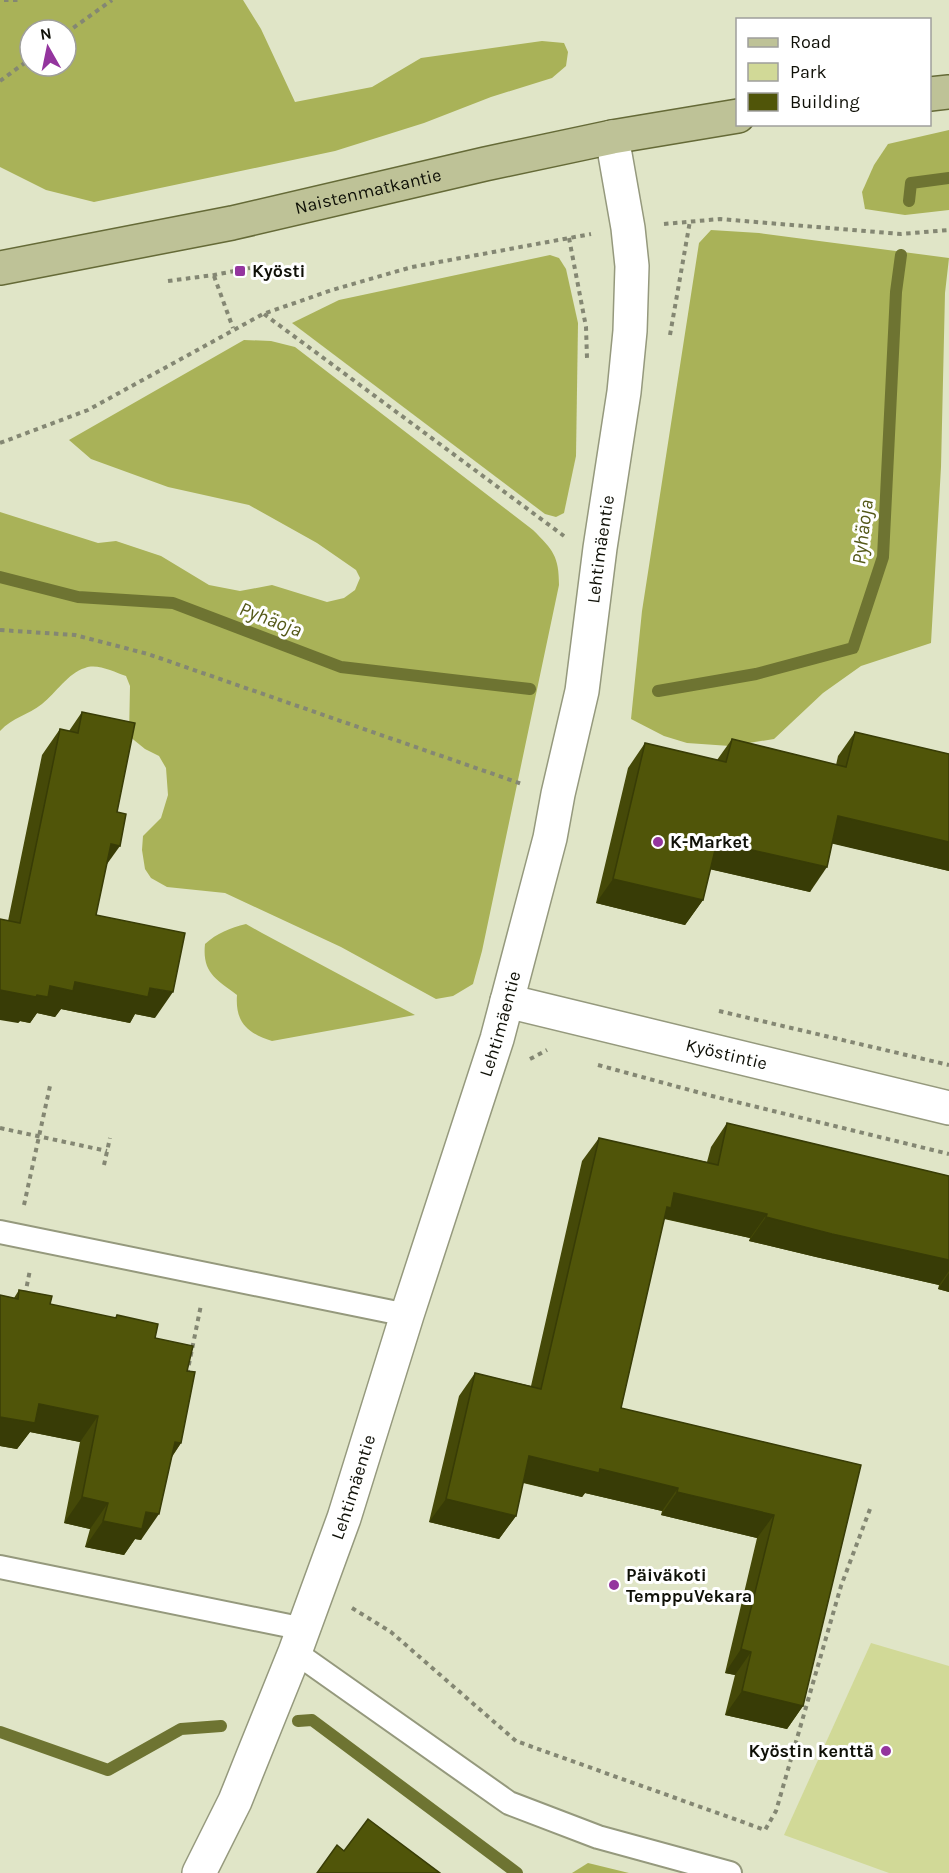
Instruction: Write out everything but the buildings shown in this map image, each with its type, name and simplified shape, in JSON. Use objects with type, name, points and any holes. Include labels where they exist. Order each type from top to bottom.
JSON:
[{"type":"main road","points":[[931,94],[949,92]]},
{"type":"main road","name":"Naistenmatkantie","points":[[0,268],[232,223],[612,137],[736,116]]},
{"type":"street","name":"Lehtimäentie","points":[[199,1873],[235,1801],[299,1640],[344,1518],[486,1072],[550,838],[582,691],[598,560],[624,392],[632,266],[628,228],[612,137]]},
{"type":"street","name":"Kyöstintie","points":[[507,1001],[949,1108]]},
{"type":"lane","points":[[18,1235],[407,1315]]},
{"type":"lane","points":[[0,1567],[184,1606],[299,1640],[509,1803],[598,1837],[730,1873]]},
{"type":"path","points":[[4,0],[21,0]]},
{"type":"path","points":[[78,24],[112,0]]},
{"type":"path","points":[[0,81],[18,68]]},
{"type":"path","points":[[0,443],[88,410],[263,314],[332,290],[412,267],[569,237],[690,221],[720,219],[901,234],[949,230]]},
{"type":"path","points":[[670,336],[690,221]]},
{"type":"path","points":[[569,237],[586,327],[588,363]]},
{"type":"path","points":[[168,281],[214,276],[250,268]]},
{"type":"path","points":[[214,276],[234,328]]},
{"type":"path","points":[[263,314],[566,537]]},
{"type":"path","points":[[0,630],[75,635],[148,654],[524,785]]},
{"type":"path","points":[[523,795],[526,774]]},
{"type":"path","points":[[716,1011],[738,1014],[949,1065]]},
{"type":"path","points":[[522,1063],[548,1050]]},
{"type":"path","points":[[593,1063],[708,1095],[949,1154]]},
{"type":"path","points":[[24,1296],[18,1235],[50,1086]]},
{"type":"path","points":[[0,1128],[107,1151]]},
{"type":"path","points":[[104,1165],[110,1138]]},
{"type":"path","points":[[187,1375],[207,1275]]},
{"type":"path","points":[[343,1604],[391,1632],[516,1741],[765,1830],[776,1811],[841,1586],[870,1509]]},
{"type":"green space","points":[[0,0],[243,0],[261,29],[295,102],[372,87],[421,58],[542,41],[564,43],[568,52],[566,66],[552,78],[491,97],[424,123],[335,151],[94,202],[46,190],[0,167]]},
{"type":"green space","points":[[949,130],[949,210],[905,215],[865,209],[862,192],[874,165],[888,144]]},
{"type":"green space","points":[[711,230],[759,233],[949,258],[945,293],[941,467],[931,643],[861,666],[823,693],[774,739],[730,746],[687,743],[664,736],[631,719],[642,611],[699,243]]},
{"type":"green space","points":[[550,255],[559,258],[566,269],[578,323],[576,456],[564,513],[556,517],[545,514],[292,323],[339,300]]},
{"type":"green space","points":[[244,340],[271,341],[295,347],[533,530],[546,543],[556,560],[559,585],[482,951],[473,984],[453,996],[436,999],[341,947],[225,893],[167,887],[151,878],[145,869],[142,850],[143,836],[161,818],[168,795],[166,768],[159,756],[145,749],[129,736],[130,686],[126,676],[95,667],[79,671],[42,704],[10,722],[0,731],[0,512],[98,543],[116,541],[161,556],[209,585],[240,591],[272,585],[327,602],[344,598],[355,590],[360,578],[356,570],[317,543],[249,505],[168,487],[91,459],[69,440]]},
{"type":"green space","points":[[246,924],[415,1015],[272,1041],[256,1034],[244,1025],[241,1019],[238,1012],[237,995],[208,969],[205,954],[205,944],[210,940],[224,931]]},
{"type":"green space","name":"Kyöstin kenttä","points":[[871,1643],[949,1666],[949,1873],[889,1873],[784,1835]]},
{"type":"green space","points":[[588,1863],[629,1873],[572,1873]]},
{"type":"waterway","name":"Pyhäoja","points":[[909,201],[911,183],[949,178]]},
{"type":"waterway","name":"Pyhäoja","points":[[658,691],[756,674],[853,648],[883,557],[896,292],[901,255]]},
{"type":"waterway","name":"Pyhäoja","points":[[0,577],[78,597],[173,603],[341,667],[530,689]]},
{"type":"waterway","points":[[298,1721],[312,1720],[517,1873]]},
{"type":"waterway","points":[[0,1732],[108,1770],[181,1729],[221,1726]]},
{"type":"place","name":"Kyösti","points":[[240,271]]},
{"type":"place","name":"K-Market","points":[[658,842]]},
{"type":"place","name":"Päiväkoti TemppuVekara","points":[[614,1585]]},
{"type":"place","name":"Kyöstin kenttä","points":[[886,1751]]}]
